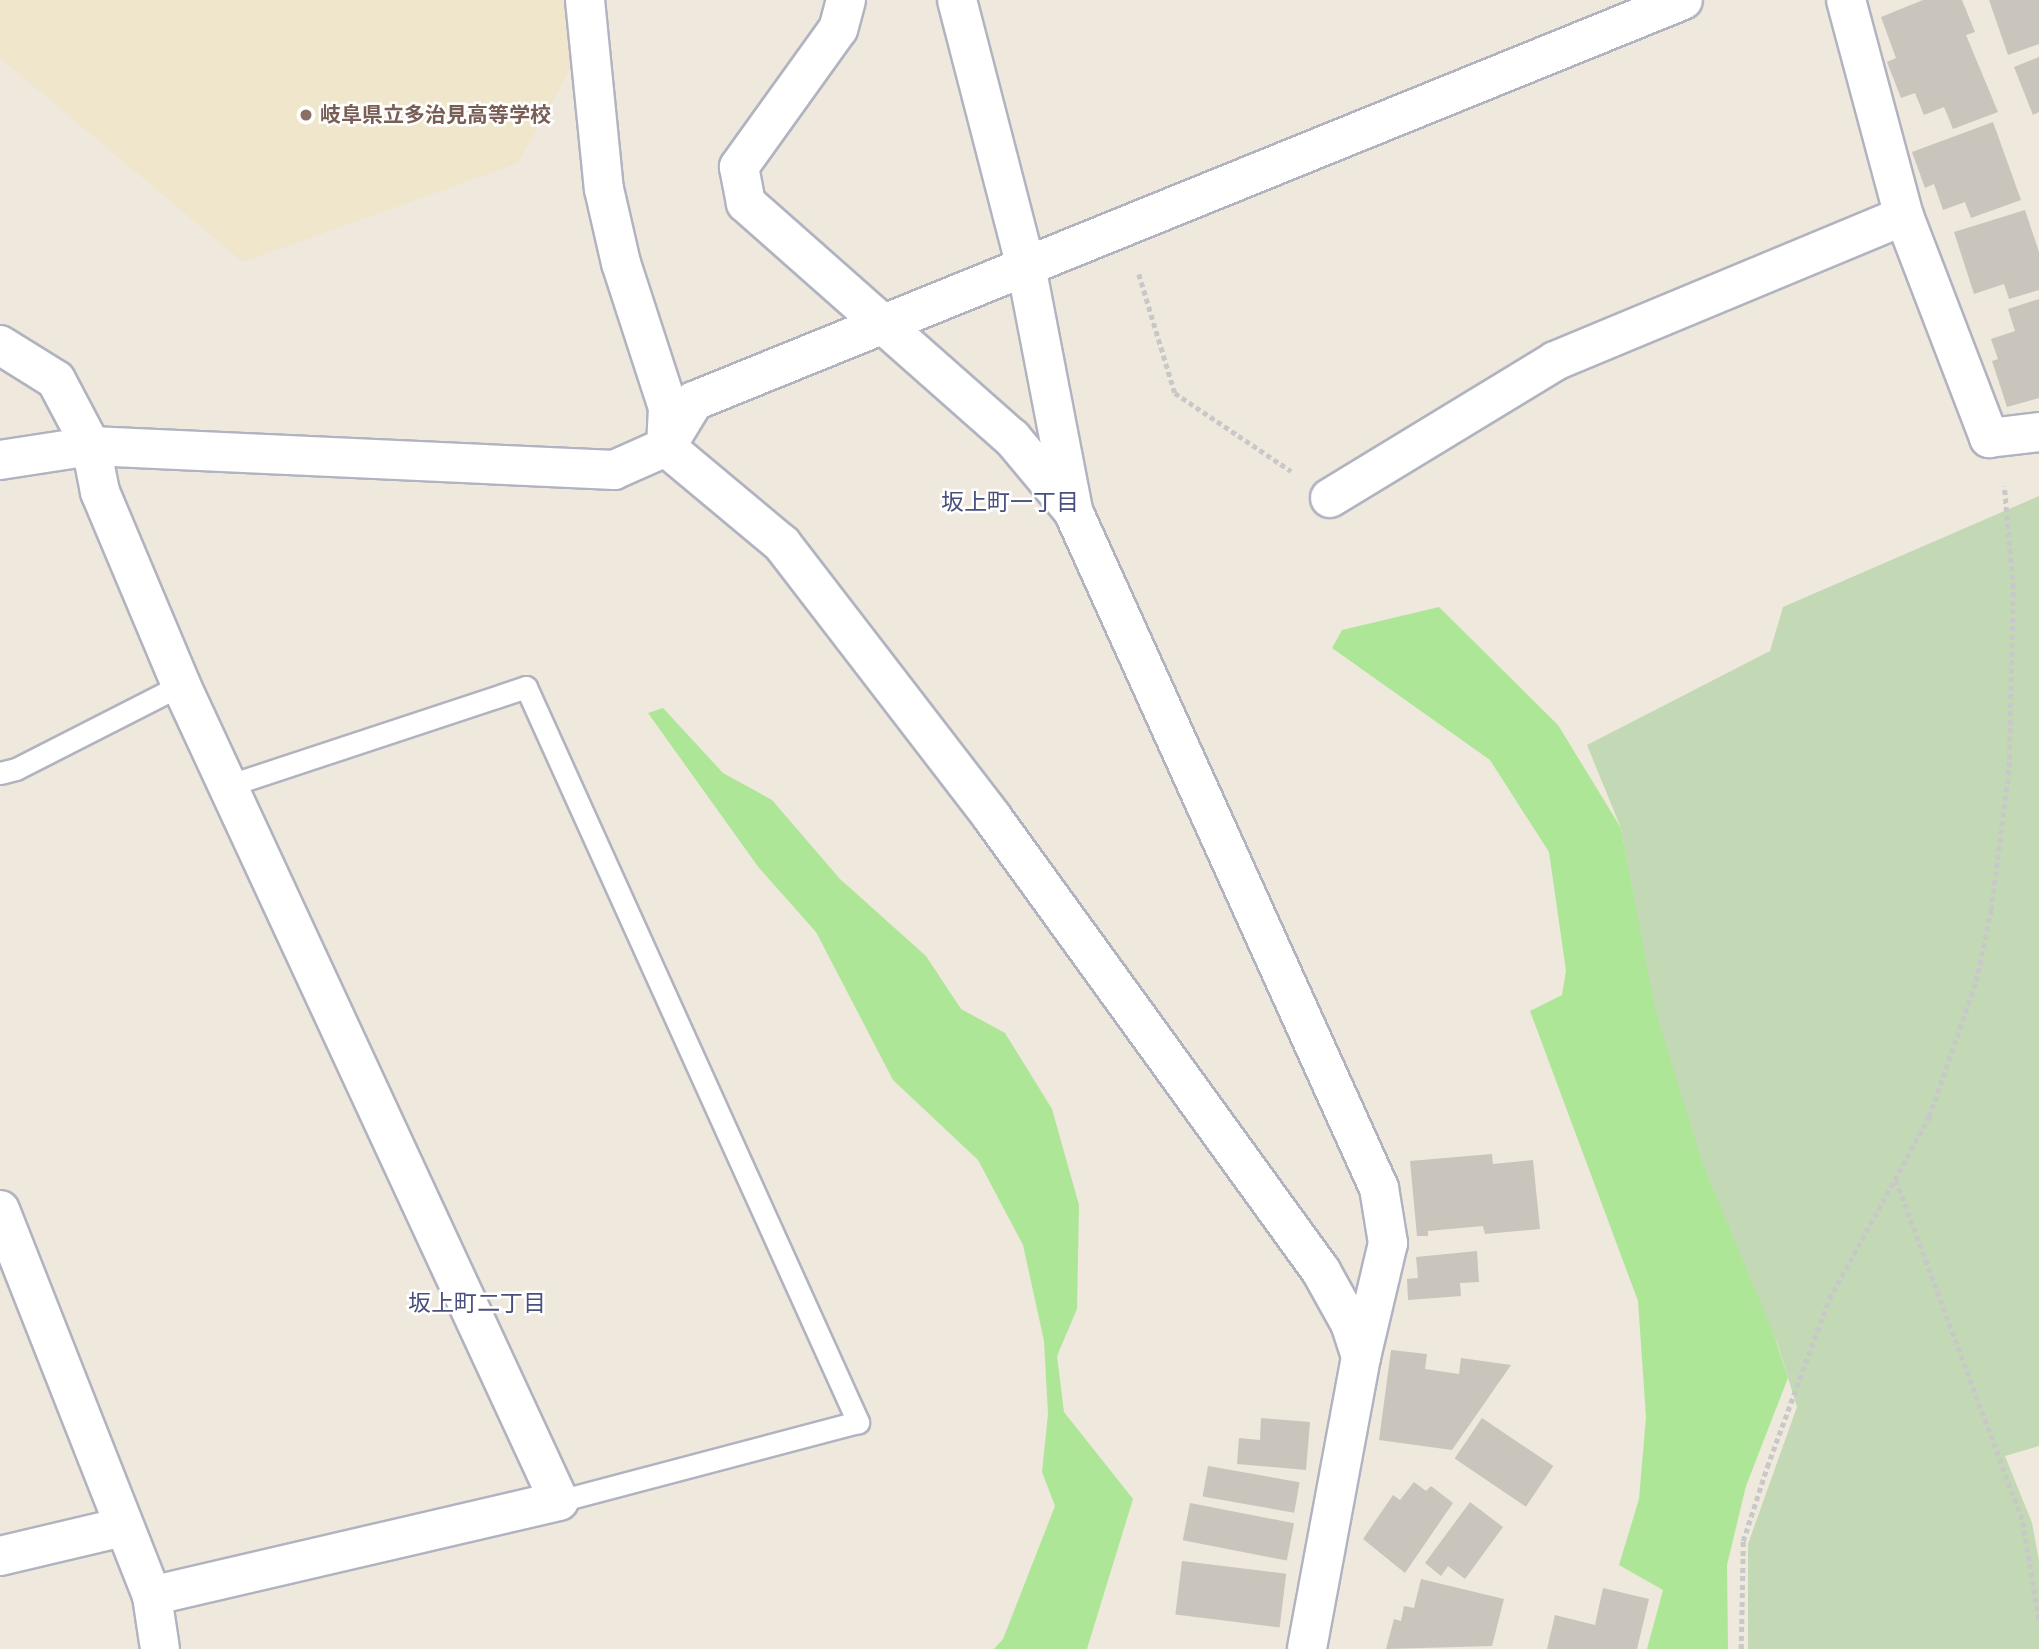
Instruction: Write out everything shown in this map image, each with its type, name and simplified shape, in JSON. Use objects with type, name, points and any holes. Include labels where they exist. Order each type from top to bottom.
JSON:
[{"type":"street","points":[[585,0],[604,188],[621,263],[668,408],[666,447]]},
{"type":"street","points":[[846,0],[838,29],[740,167],[746,203],[1012,438],[1073,511]]},
{"type":"street","points":[[957,0],[1026,266],[1073,511],[1379,1188],[1388,1242],[1361,1357],[1307,1649]]},
{"type":"street","points":[[0,460],[91,446],[614,470],[666,447],[694,401],[1684,0]]},
{"type":"street","points":[[1846,0],[1904,216],[1989,438],[2039,432]]},
{"type":"street","points":[[1330,498],[1555,360],[1904,216]]},
{"type":"street","points":[[0,345],[56,380],[91,446],[100,492],[181,685],[559,1502],[152,1596]]},
{"type":"street","points":[[666,447],[782,544],[992,817],[1321,1271],[1350,1323],[1361,1357]]},
{"type":"street","points":[[0,1209],[152,1596],[160,1649]]},
{"type":"street","points":[[0,1556],[123,1527]]},
{"type":"lane","points":[[0,773],[16,769],[181,685]]},
{"type":"lane","points":[[227,786],[526,687],[858,1422],[559,1502]]},
{"type":"path","points":[[1124,226],[1175,393],[1330,498]]},
{"type":"path","points":[[1741,1649],[1743,1541],[1767,1466],[1829,1299],[1929,1117],[1976,981],[1991,911],[2009,767],[2013,589],[2004,483],[1989,438]]},
{"type":"path","points":[[1896,1179],[2023,1522],[2039,1619]]},
{"type":"shaded area","name":"岐阜県立多治見高等学校","points":[[0,0],[567,0],[571,68],[518,163],[243,262],[0,58]]},
{"type":"green space","points":[[2039,496],[2039,1446],[2005,1456],[2032,1523],[2039,1561],[2039,1649],[1748,1649],[1748,1544],[1797,1407],[1778,1345],[1702,1162],[1655,1009],[1621,828],[1587,745],[1770,651],[1783,607]]},
{"type":"green space","points":[[1439,607],[1558,725],[1621,828],[1636,906],[1788,1378],[1746,1486],[1727,1565],[1728,1649],[1647,1649],[1663,1590],[1619,1565],[1639,1499],[1646,1417],[1638,1301],[1530,1011],[1562,995],[1566,971],[1549,852],[1490,760],[1332,648],[1342,630]]},
{"type":"green space","points":[[663,708],[723,773],[772,800],[840,879],[926,956],[961,1009],[1005,1033],[1052,1109],[1079,1205],[1077,1309],[1057,1356],[1064,1412],[1133,1499],[1087,1649],[994,1649],[1003,1639],[1055,1506],[1042,1472],[1048,1414],[1044,1341],[1023,1245],[978,1160],[893,1080],[816,932],[759,868],[648,713]]},
{"type":"building","points":[[1923,0],[1962,0],[1975,32],[1966,35],[1998,112],[1953,129],[1944,107],[1924,115],[1915,93],[1901,98],[1887,62],[1896,58],[1881,17]]},
{"type":"building","points":[[1989,0],[2039,0],[2039,44],[2008,55]]},
{"type":"building","points":[[2039,57],[2039,112],[2033,115],[2014,67]]},
{"type":"building","points":[[1993,122],[2021,200],[1971,218],[1965,202],[1943,210],[1934,184],[1925,188],[1912,152]]},
{"type":"building","points":[[2025,210],[2039,252],[2039,290],[2009,299],[2004,284],[1974,294],[1954,232]]},
{"type":"building","points":[[2039,299],[2039,398],[2007,407],[1992,361],[1998,359],[1991,339],[2015,331],[2008,309]]},
{"type":"building","points":[[1492,1154],[1493,1164],[1533,1160],[1540,1229],[1485,1234],[1483,1226],[1428,1231],[1428,1236],[1417,1236],[1410,1161]]},
{"type":"building","points":[[1477,1251],[1479,1282],[1460,1283],[1461,1296],[1408,1300],[1407,1279],[1418,1278],[1416,1257]]},
{"type":"building","points":[[1391,1350],[1427,1354],[1425,1369],[1459,1374],[1461,1358],[1511,1365],[1452,1450],[1379,1440]]},
{"type":"building","points":[[1261,1418],[1310,1422],[1306,1470],[1237,1464],[1239,1438],[1260,1440]]},
{"type":"building","points":[[1482,1418],[1553,1466],[1526,1507],[1455,1459]]},
{"type":"building","points":[[1208,1466],[1300,1482],[1294,1513],[1203,1497]]},
{"type":"building","points":[[1414,1482],[1426,1491],[1431,1486],[1453,1503],[1405,1573],[1363,1539],[1393,1495],[1400,1500]]},
{"type":"building","points":[[1470,1502],[1503,1527],[1465,1579],[1448,1566],[1441,1576],[1425,1563]]},
{"type":"building","points":[[1190,1503],[1294,1523],[1287,1561],[1183,1540]]},
{"type":"building","points":[[1182,1561],[1286,1574],[1280,1627],[1175,1615]]},
{"type":"building","points":[[1421,1579],[1504,1599],[1492,1646],[1386,1649],[1394,1619],[1401,1621],[1404,1606],[1414,1608]]},
{"type":"building","points":[[1603,1588],[1649,1599],[1637,1649],[1547,1649],[1555,1615],[1595,1625]]},
{"type":"place","name":"岐阜県立多治見高等学校","points":[[306,115]]},
{"type":"district","name":"坂上町一丁目","points":[[1010,502]]},
{"type":"district","name":"坂上町二丁目","points":[[477,1303]]}]
